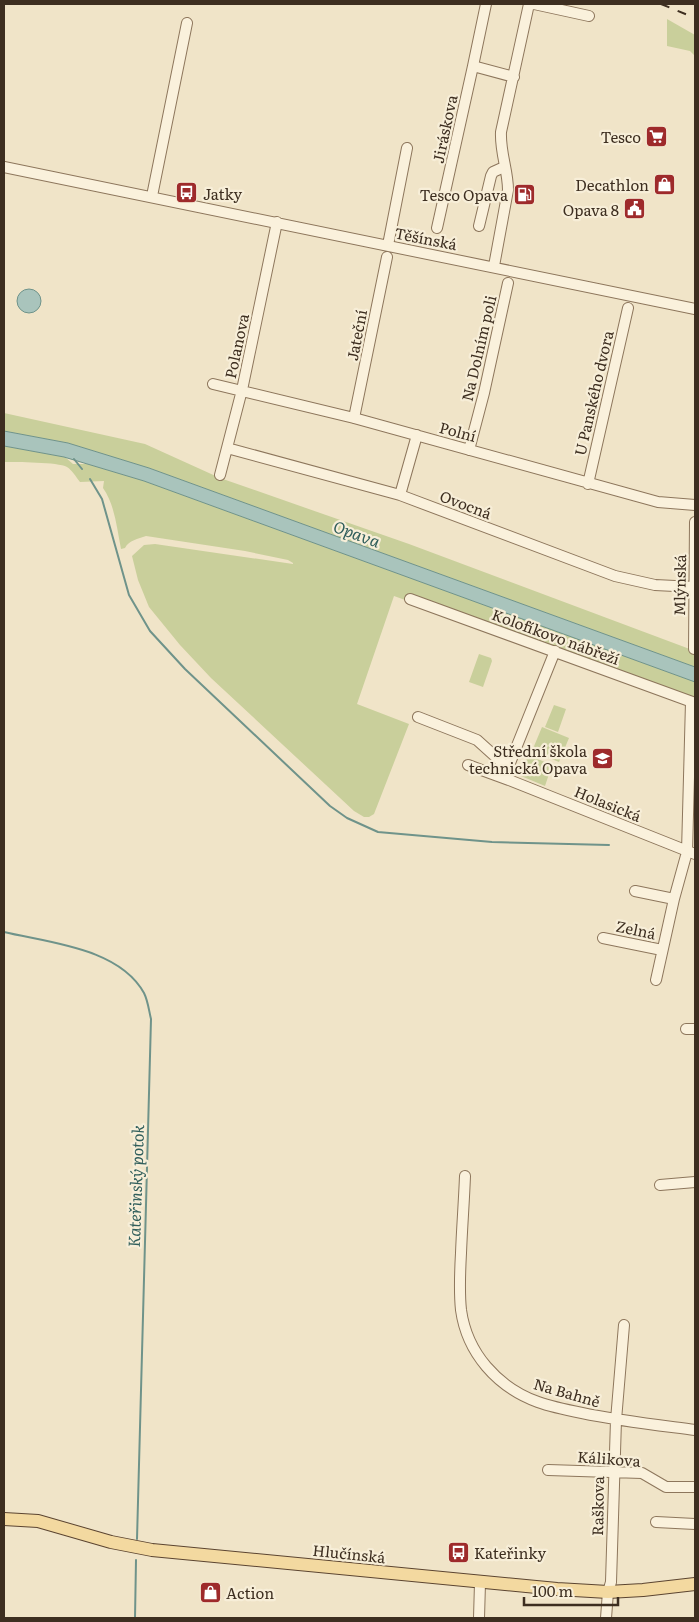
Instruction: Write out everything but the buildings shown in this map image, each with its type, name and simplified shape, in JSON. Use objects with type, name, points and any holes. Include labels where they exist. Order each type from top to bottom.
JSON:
[{"type":"main road","name":"Hlučínská","points":[[4,1520],[24,1519],[111,1542],[152,1550],[480,1583],[608,1592],[695,1584]]},
{"type":"street","name":"Jiráskova","points":[[438,228],[486,4]]},
{"type":"street","points":[[494,266],[508,190],[500,145],[501,132],[529,4]]},
{"type":"street","points":[[534,4],[589,16]]},
{"type":"street","points":[[152,196],[186,24]]},
{"type":"street","points":[[473,66],[514,76]]},
{"type":"street","points":[[388,245],[408,148]]},
{"type":"street","name":"Těšínská","points":[[4,167],[494,266],[695,309]]},
{"type":"street","points":[[479,226],[491,176],[493,172],[504,167]]},
{"type":"street","name":"Polanova","points":[[220,474],[242,390],[277,222]]},
{"type":"street","name":"Jateční","points":[[354,418],[387,257]]},
{"type":"street","name":"Na Dolním poli","points":[[469,450],[484,393],[508,282]]},
{"type":"street","name":"U Panského dvora","points":[[588,484],[628,308]]},
{"type":"street","name":"Polní","points":[[213,384],[354,418],[658,502],[695,504]]},
{"type":"street","points":[[400,495],[416,435]]},
{"type":"street","name":"Ovocná","points":[[227,448],[400,495],[615,576],[655,585],[694,587]]},
{"type":"street","name":"Mlýnská","points":[[694,649],[695,522]]},
{"type":"street","name":"Kolofíkovo nábřeží","points":[[410,599],[693,702],[691,853]]},
{"type":"street","points":[[509,780],[508,768],[555,651]]},
{"type":"street","points":[[418,717],[477,740],[508,768]]},
{"type":"street","name":"Holasická","points":[[468,765],[691,853]]},
{"type":"street","name":"Zelná","points":[[656,980],[674,899],[691,853]]},
{"type":"street","points":[[635,891],[674,899]]},
{"type":"street","name":"Zelná","points":[[603,938],[662,950]]},
{"type":"street","name":"Na Bahně","points":[[465,1176],[460,1286],[461,1308],[468,1337],[490,1372],[520,1393],[557,1407],[616,1420],[695,1430]]},
{"type":"street","points":[[660,1185],[695,1182]]},
{"type":"street","name":"Raškova","points":[[606,1618],[608,1592],[611,1582],[613,1472],[624,1325]]},
{"type":"street","name":"Kálikova","points":[[548,1470],[642,1473],[666,1487],[695,1487]]},
{"type":"street","points":[[656,1522],[695,1524]]},
{"type":"street","points":[[479,1618],[480,1583]]},
{"type":"green space","points":[[667,19],[695,35],[695,56],[690,51],[667,46]]},
{"type":"green space","points":[[4,413],[145,444],[220,478],[409,544],[695,651],[695,667],[149,468],[68,443],[4,431]]},
{"type":"green space","points":[[4,446],[65,457],[73,464],[87,464],[144,481],[695,682],[695,699],[557,655],[394,596],[357,704],[409,724],[374,814],[364,817],[354,811],[211,678],[180,645],[149,607],[138,580],[132,556],[144,545],[155,544],[293,563],[288,560],[245,551],[146,536],[131,541],[125,548],[121,549],[113,509],[103,488],[104,481],[80,482],[71,470],[62,465],[4,462]]},
{"type":"green space","points":[[479,654],[491,658],[492,661],[483,687],[469,682]]},
{"type":"green space","points":[[554,705],[566,709],[558,732],[545,727]]},
{"type":"green space","points":[[542,727],[569,738],[559,762],[532,751]]},
{"type":"green space","points":[[528,755],[552,765],[545,786],[521,776]]},
{"type":"water","points":[[29,289],[37,293],[41,301],[37,309],[29,313],[21,309],[17,301],[21,293]]},
{"type":"water","points":[[4,431],[68,443],[149,468],[695,667],[695,682],[144,481],[64,457],[4,446]]},
{"type":"waterway","points":[[74,459],[82,469]]},
{"type":"waterway","points":[[90,479],[102,499],[129,595],[150,631],[185,669],[330,806],[347,818],[378,832],[492,842],[609,845]]},
{"type":"waterway","name":"Kateřinský potok","points":[[4,932],[62,944],[101,957],[118,966],[133,978],[147,999],[151,1019],[137,1539]]},
{"type":"waterway","name":"Kateřinský potok","points":[[135,1618],[136,1560]]},
{"type":"railway","points":[[661,4],[695,18]]},
{"type":"place","name":"Tesco","points":[[657,136]]},
{"type":"place","name":"Decathlon","points":[[665,184]]},
{"type":"place","name":"Jatky","points":[[187,193]]},
{"type":"place","name":"Tesco Opava","points":[[524,194]]},
{"type":"place","name":"Opava 8","points":[[635,209]]},
{"type":"place","name":"Střední škola technická Opava","points":[[603,759]]},
{"type":"place","name":"Kateřinky","points":[[458,1552]]},
{"type":"place","name":"Action","points":[[210,1592]]},
{"type":"water label","name":"Opava","points":[[357,533]]}]
